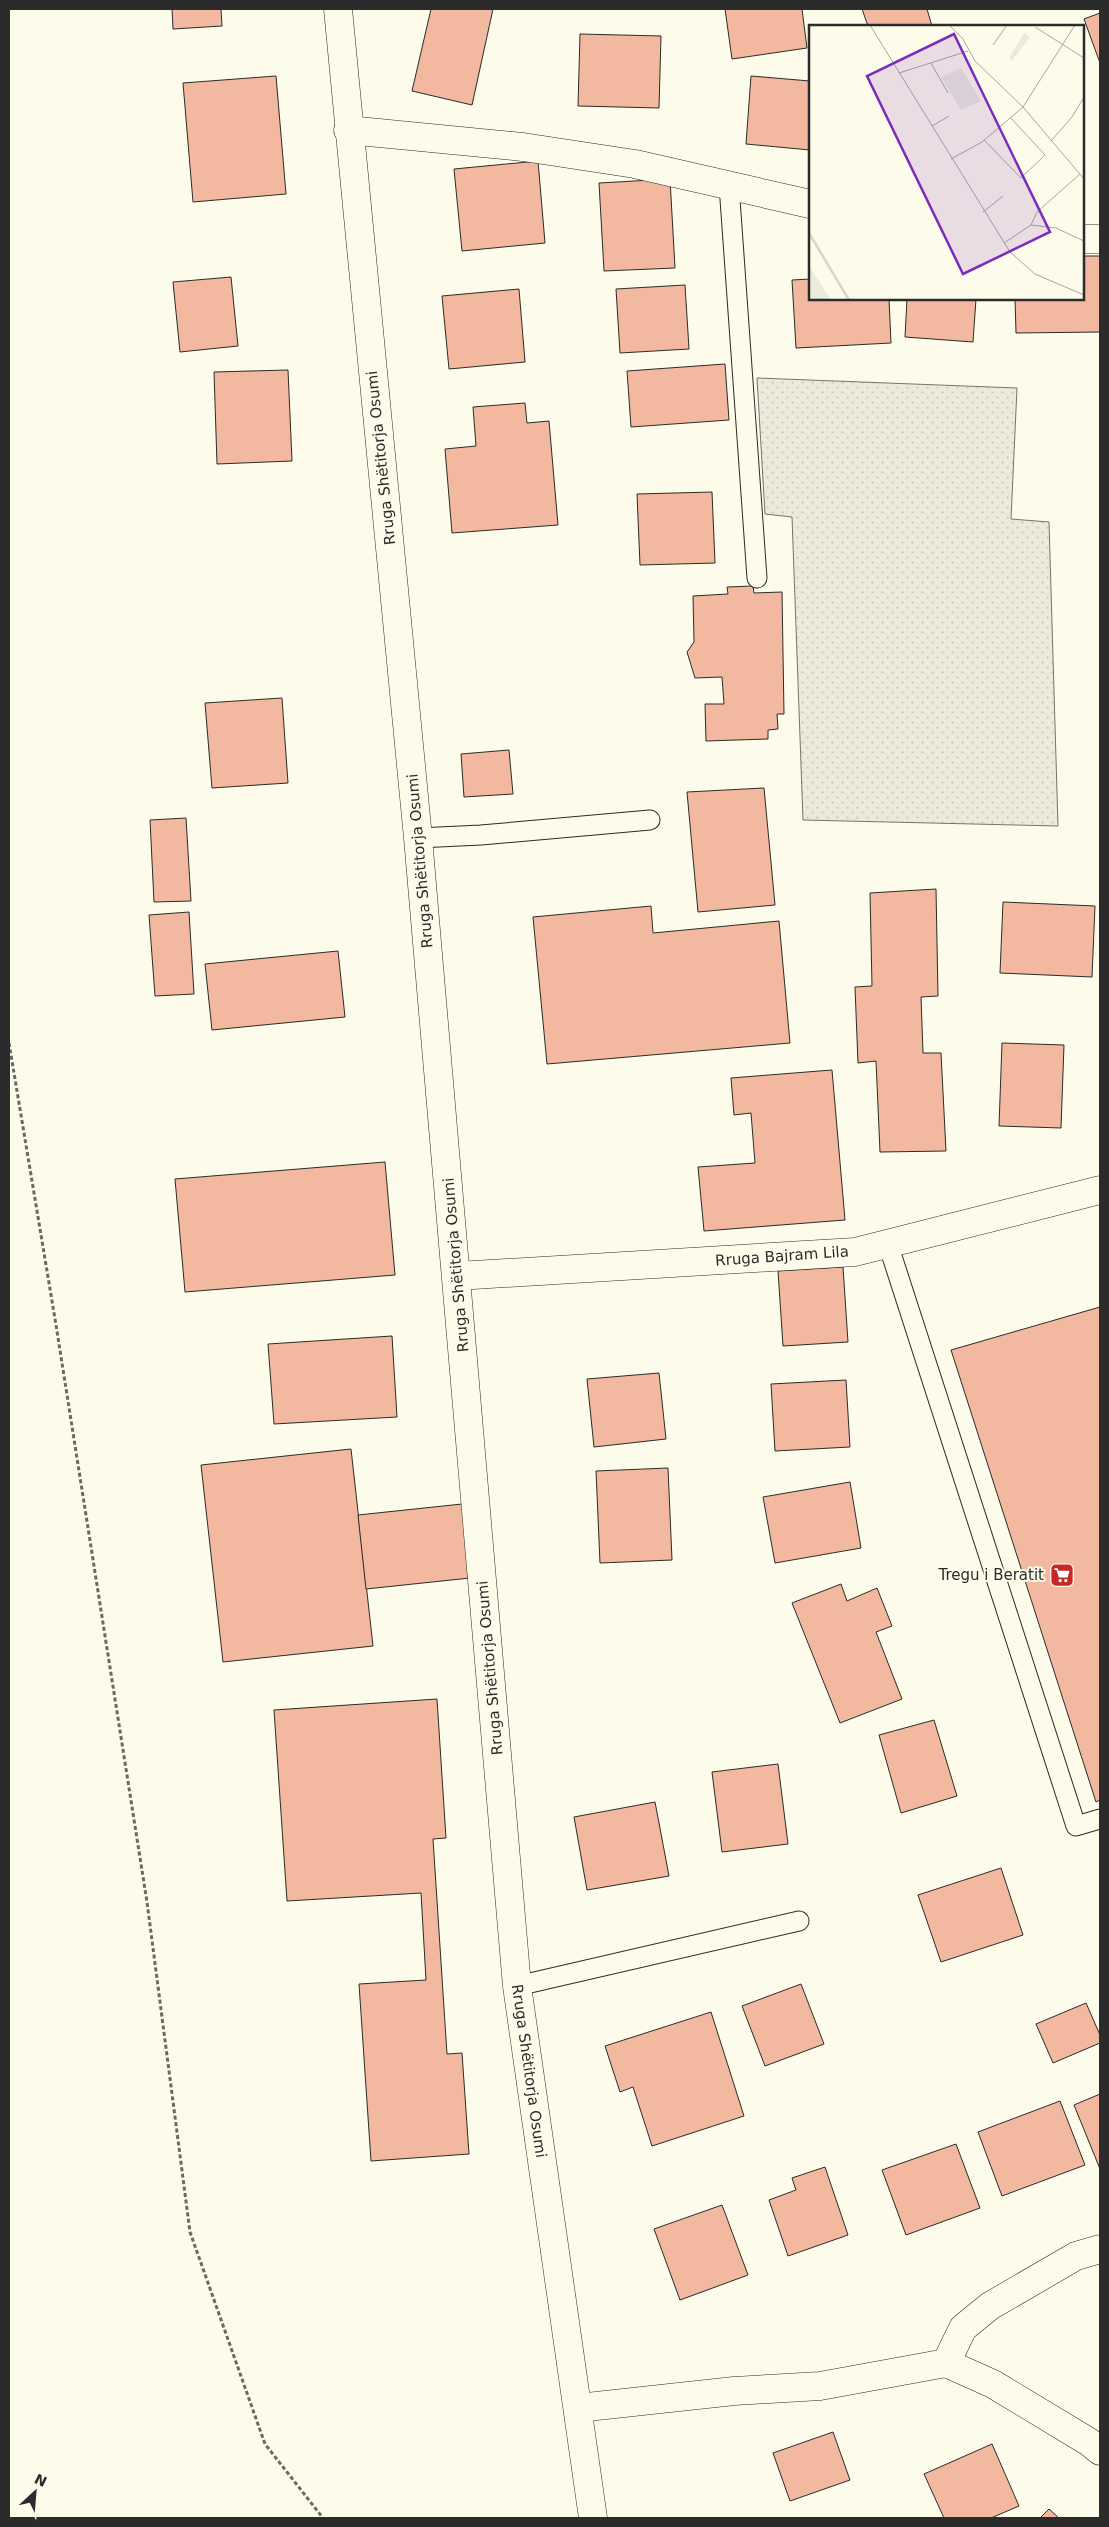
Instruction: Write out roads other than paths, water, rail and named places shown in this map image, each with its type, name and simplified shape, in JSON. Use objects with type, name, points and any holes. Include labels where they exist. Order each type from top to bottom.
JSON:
[{"type":"main road","name":"Rruga Shëtitorja Osumi","points":[[338,9],[348,130],[418,838],[517,1986],[593,2518]]},
{"type":"main road","points":[[348,130],[581,156],[634,164],[809,204]]},
{"type":"main road","points":[[1084,239],[1100,240]]},
{"type":"main road","name":"Rruga Bajram Lila","points":[[457,1276],[854,1252],[1100,1190]]},
{"type":"main road","points":[[946,2363],[963,2328],[990,2306],[1076,2256],[1100,2249]]},
{"type":"main road","points":[[578,2408],[734,2391],[820,2386],[946,2363],[993,2384],[1089,2442],[1100,2451]]},
{"type":"lane","points":[[729,185],[757,578]]},
{"type":"lane","points":[[418,838],[481,835],[650,820]]},
{"type":"lane","points":[[888,1244],[1076,1826],[1100,1819]]},
{"type":"lane","points":[[517,1986],[799,1922]]},
{"type":"place","name":"Tregu i Beratit","points":[[1062,1575]]}]
